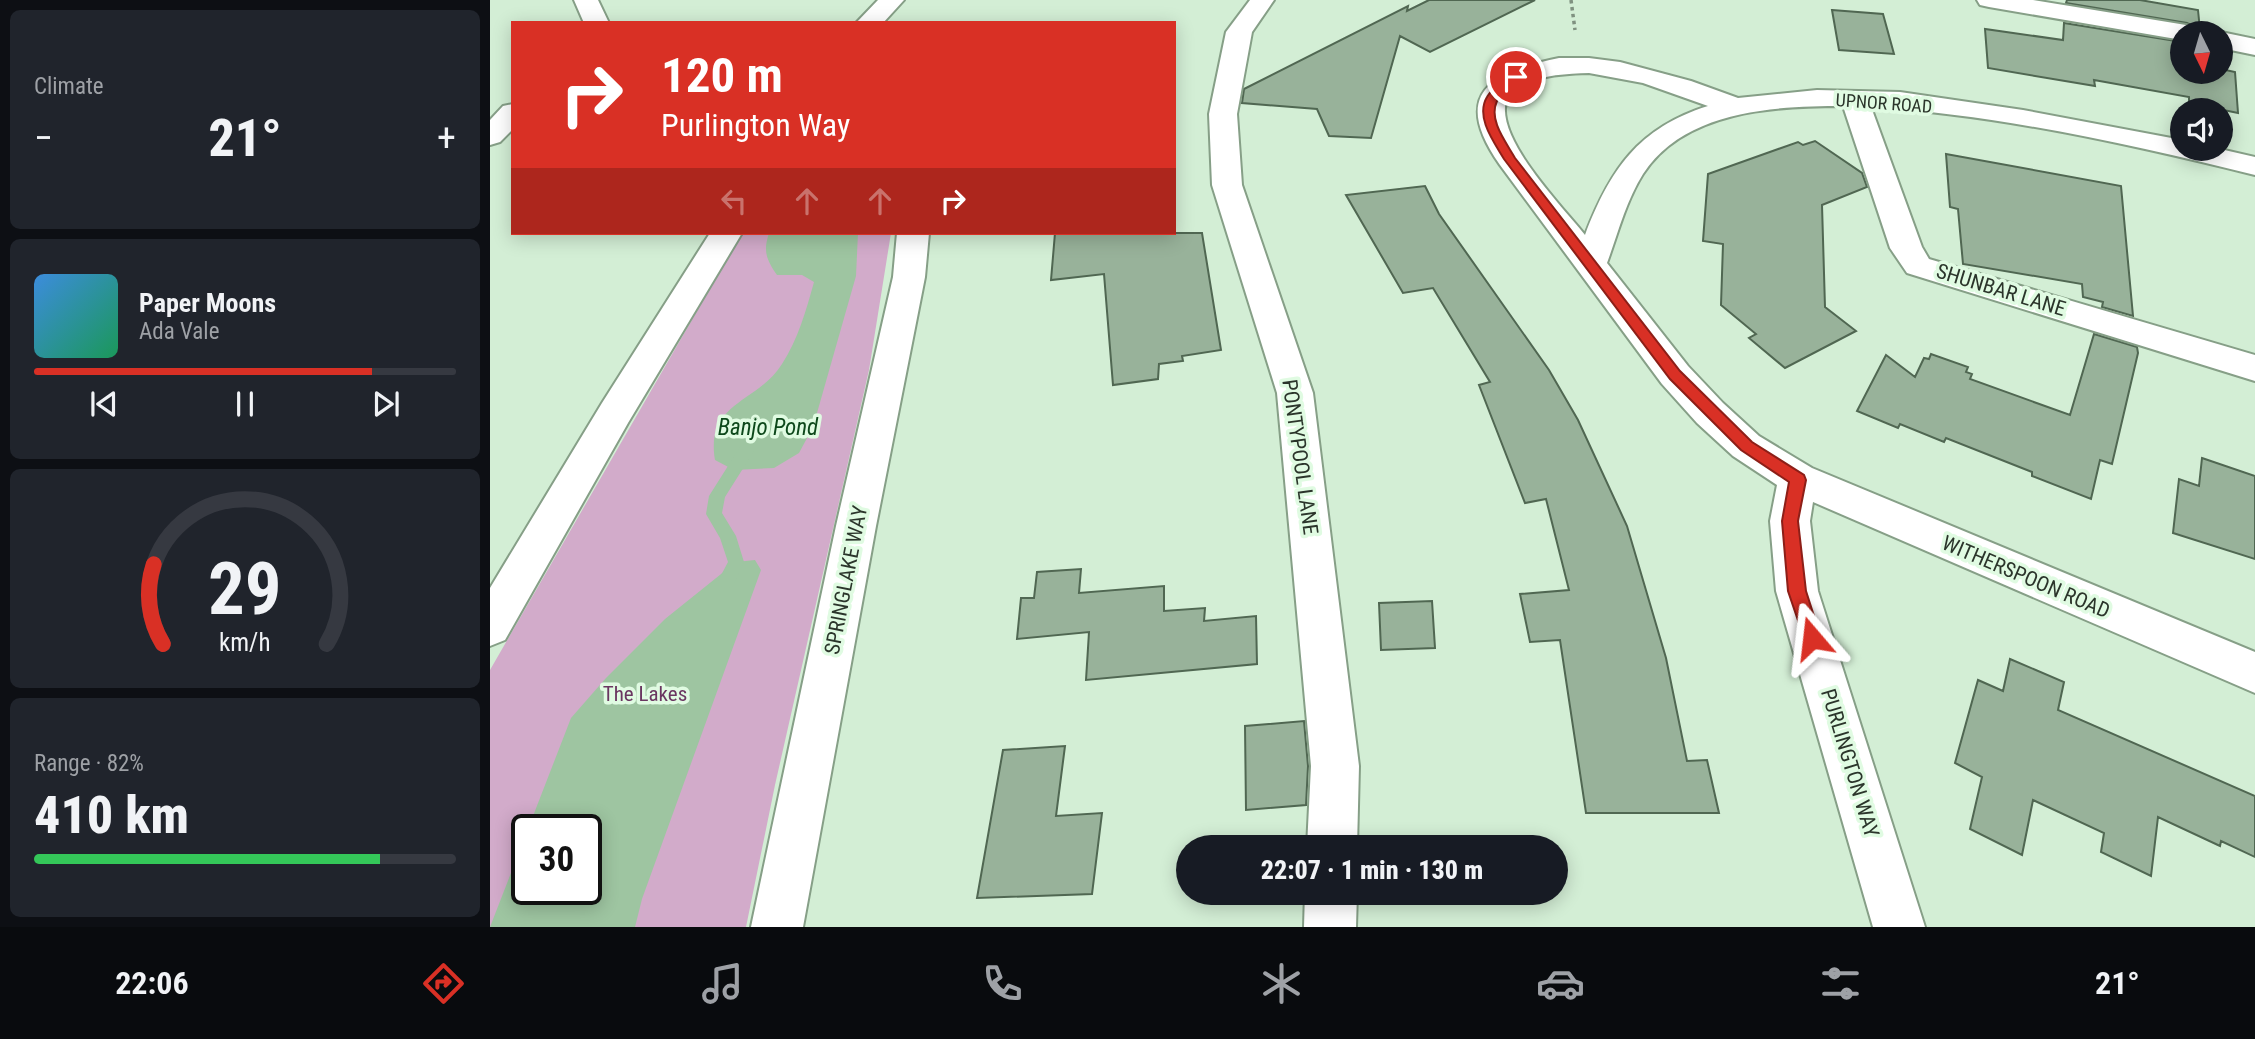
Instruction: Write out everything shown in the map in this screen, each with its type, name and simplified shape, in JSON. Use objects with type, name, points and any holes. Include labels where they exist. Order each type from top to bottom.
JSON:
[{"type":"street","points":[[586,0],[596,21]]},
{"type":"street","points":[[870,21],[892,0]]},
{"type":"street","points":[[902,0],[905,21]]},
{"type":"street","name":"PONTYPOOL LANE","points":[[1262,0],[1240,32],[1223,114],[1227,185],[1296,393],[1335,766],[1332,835]]},
{"type":"street","points":[[1989,0],[2170,30]]},
{"type":"street","points":[[2233,42],[2255,47]]},
{"type":"street","points":[[1735,107],[1686,87],[1578,65],[1557,65],[1516,77],[1501,87],[1492,98],[1489,113],[1501,146],[1675,375],[1710,413],[1746,446],[1798,480]]},
{"type":"street","name":"UPNOR ROAD","points":[[1590,264],[1619,188],[1650,148],[1702,118],[1735,107],[1812,99],[1853,99],[1966,109],[2028,119],[2255,166]]},
{"type":"street","name":"SHUNBAR LANE","points":[[1853,99],[1906,248],[1918,266],[2255,368]]},
{"type":"street","points":[[490,136],[511,114]]},
{"type":"street","points":[[490,626],[608,425],[725,235]]},
{"type":"street","name":"SPRINGLAKE WAY","points":[[778,927],[856,526],[909,277],[913,235]]},
{"type":"street","name":"WITHERSPOON ROAD","points":[[1798,480],[2255,673]]},
{"type":"street","name":"PURLINGTON WAY","points":[[1798,480],[1790,521],[1797,591],[1899,927]]},
{"type":"street","points":[[1331,905],[1331,927]]},
{"type":"green space","name":"The Lakes","points":[[741,235],[891,235],[869,370],[775,785],[746,927],[490,927],[490,670]]},
{"type":"water","name":"Banjo Pond","points":[[768,235],[858,235],[856,276],[813,427],[799,453],[774,468],[734,470],[715,460],[714,441],[718,426],[725,414],[772,377],[782,364],[797,335],[814,282],[802,275],[777,275],[770,264],[766,245]]},
{"type":"water","points":[[755,560],[761,570],[642,899],[635,927],[490,927],[511,873],[511,905],[602,905],[602,814],[534,814],[571,718],[606,678],[665,619],[736,562]]},
{"type":"building","points":[[1429,0],[1535,0],[1430,52],[1400,36],[1371,138],[1329,136],[1317,109],[1242,103],[1244,89],[1408,6],[1407,11]]},
{"type":"building","points":[[2067,0],[2140,0],[2198,10],[2199,21],[2175,21],[2066,3]]},
{"type":"building","points":[[1832,10],[1883,14],[1894,54],[1839,50]]},
{"type":"building","points":[[2064,23],[2170,40],[2170,84],[2233,84],[2235,72],[2238,113],[2233,112],[2233,98],[2189,98],[2094,80],[2095,86],[1988,68],[1985,29],[2063,40]]},
{"type":"building","points":[[1815,141],[1862,173],[1867,187],[1822,205],[1825,307],[1856,331],[1785,368],[1749,338],[1756,334],[1721,305],[1723,244],[1703,241],[1708,174],[1798,142],[1803,145]]},
{"type":"building","points":[[1946,154],[2121,186],[2133,316],[2102,307],[2103,302],[2083,297],[2082,284],[1963,264],[1958,209],[1950,207]]},
{"type":"building","points":[[1425,186],[1439,214],[1549,370],[1578,420],[1627,526],[1666,658],[1687,761],[1707,760],[1719,813],[1586,813],[1560,640],[1530,642],[1520,594],[1569,590],[1546,499],[1525,503],[1479,385],[1490,382],[1433,288],[1403,293],[1346,195]]},
{"type":"building","points":[[1202,233],[1221,350],[1182,356],[1183,361],[1159,364],[1158,379],[1113,385],[1104,274],[1051,280],[1055,235]]},
{"type":"building","points":[[2094,334],[2137,347],[2138,353],[2112,464],[2100,460],[2091,499],[1946,438],[1944,442],[1900,424],[1898,428],[1857,411],[1886,355],[1915,377],[1924,358],[1929,359],[1931,354],[1968,367],[1966,372],[1972,374],[1970,379],[2070,415]]},
{"type":"building","points":[[2202,458],[2255,476],[2255,559],[2173,533],[2179,479],[2199,486]]},
{"type":"building","points":[[1081,569],[1079,593],[1164,586],[1164,611],[1205,608],[1204,621],[1256,616],[1257,664],[1086,680],[1089,632],[1017,639],[1021,598],[1034,598],[1037,572]]},
{"type":"building","points":[[1432,601],[1435,648],[1381,650],[1379,603]]},
{"type":"building","points":[[2010,659],[2064,682],[2058,710],[2255,796],[2255,857],[2221,841],[2220,846],[2158,817],[2151,876],[2101,852],[2104,833],[2033,800],[2022,855],[1970,829],[1982,777],[1955,763],[1978,680],[2003,691]]},
{"type":"building","points":[[1304,721],[1308,766],[1306,805],[1246,810],[1245,726]]},
{"type":"building","points":[[1065,746],[1056,816],[1102,813],[1092,894],[977,898],[1003,750]]},
{"type":"waterway","points":[[727,581],[736,562],[728,536],[714,514],[717,496],[746,451]]},
{"type":"route","points":[[1516,77],[1501,87],[1492,98],[1489,113],[1493,129],[1510,159],[1675,375],[1710,413],[1746,446],[1798,480],[1790,521],[1797,591],[1812,638]]}]
